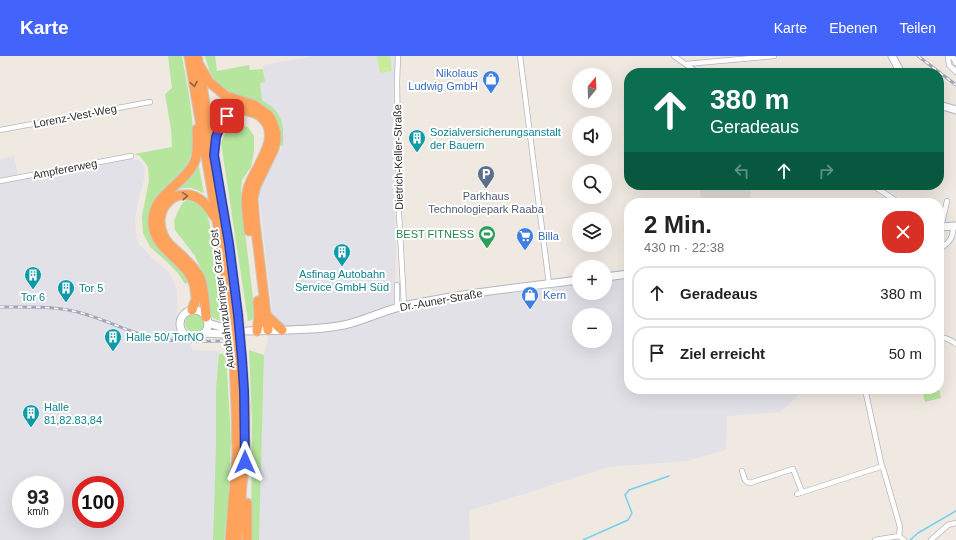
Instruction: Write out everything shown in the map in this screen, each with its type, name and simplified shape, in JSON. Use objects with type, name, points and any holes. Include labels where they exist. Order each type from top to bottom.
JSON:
[{"type":"highway","name":"Autobahnzubringer Graz Ost","points":[[189,56],[216,219],[234,315]]},
{"type":"highway","name":"Autobahnzubringer Graz Ost","points":[[198,60],[229,244],[238,360],[245,406],[245,462],[237,540]]},
{"type":"highway","points":[[198,60],[209,82],[226,96],[254,105],[268,115],[276,133],[274,149],[256,186],[253,199],[268,330]]},
{"type":"highway","points":[[214,155],[216,137],[220,127],[227,116],[231,113],[236,111],[250,111],[257,114],[266,122],[270,131],[268,147],[251,179],[246,199],[259,306],[257,331]]},
{"type":"highway","points":[[192,310],[196,298],[193,279],[180,262],[162,246],[155,236],[153,224],[154,213],[159,203],[170,189],[189,172],[194,164],[196,154],[198,112]]},
{"type":"highway","points":[[207,320],[201,280],[187,260],[169,243],[165,237],[160,225],[160,218],[162,211],[169,200],[184,194],[191,195],[205,203],[216,219]]},
{"type":"highway","points":[[266,315],[282,330]]},
{"type":"highway","name":"Autobahnzubringer Graz Ost","points":[[230,540],[237,455],[236,407],[238,360]]},
{"type":"highway","points":[[245,462],[247,485],[247,540]]},
{"type":"main road","points":[[892,56],[898,68]]},
{"type":"main road","points":[[944,106],[956,110]]},
{"type":"main road","points":[[944,227],[955,226]]},
{"type":"main road","points":[[612,276],[624,275]]},
{"type":"main road","name":"Dr.-Auner-Straße","points":[[247,331],[306,329],[345,325],[401,306],[450,297],[572,281]]},
{"type":"main road","points":[[204,333],[224,331],[207,320],[203,314],[198,311],[192,310],[185,314],[181,322],[181,327],[184,332],[189,336],[196,337],[204,333],[207,328],[207,320]]},
{"type":"street","name":"Dietrich-Keller-Straße","points":[[398,56],[398,214],[401,306]]},
{"type":"street","points":[[520,56],[549,284]]},
{"type":"street","points":[[674,56],[691,68]]},
{"type":"street","points":[[686,64],[774,56]]},
{"type":"street","points":[[948,56],[949,65],[956,72]]},
{"type":"street","points":[[952,56],[956,63]]},
{"type":"street","name":"Lorenz-Vest-Weg","points":[[0,130],[150,102]]},
{"type":"street","name":"Ampfererweg","points":[[0,181],[131,156]]},
{"type":"street","points":[[879,190],[890,198]]},
{"type":"street","points":[[944,214],[947,201]]},
{"type":"street","points":[[944,246],[952,238],[955,226]]},
{"type":"street","points":[[397,285],[401,306]]},
{"type":"street","points":[[944,338],[953,341],[956,344]]},
{"type":"street","points":[[866,394],[882,467],[884,468],[902,538],[876,540]]},
{"type":"street","points":[[797,494],[882,467]]},
{"type":"street","points":[[742,470],[745,480],[750,483],[793,469],[802,492]]},
{"type":"street","points":[[931,540],[948,525],[956,523]]},
{"type":"shaded area","points":[[315,56],[396,56],[393,93],[396,243],[395,302],[572,276],[572,300],[612,300],[612,271],[624,269],[624,394],[800,394],[781,412],[727,416],[726,450],[687,461],[609,467],[469,511],[470,540],[259,540],[264,355],[273,317],[259,197],[262,184],[283,146],[284,132],[274,109],[262,100],[260,83],[265,82],[263,65]]},
{"type":"shaded area","points":[[14,156],[18,175],[0,179],[0,159]]},
{"type":"shaded area","points":[[131,158],[138,160],[143,165],[145,170],[135,220],[136,235],[139,244],[153,259],[170,273],[177,290],[177,323],[179,331],[190,341],[192,350],[219,351],[216,388],[213,540],[0,540],[0,183]]},
{"type":"shaded area","points":[[700,190],[750,190],[751,198],[701,198]]},
{"type":"green space","points":[[168,56],[182,56],[191,108],[193,137],[192,149],[190,158],[185,168],[157,196],[149,214],[149,226],[154,239],[184,271],[189,282],[185,284],[178,273],[150,247],[143,233],[142,216],[149,181],[148,167],[140,156],[134,154],[172,147],[171,129],[165,94],[172,88]]},
{"type":"green space","points":[[205,56],[215,56],[217,71],[249,65],[250,70],[263,69],[265,82],[260,83],[262,100],[274,109],[282,122],[283,146],[279,145],[239,96],[224,90],[215,81],[209,70]]},
{"type":"green space","points":[[377,56],[390,56],[392,71],[380,73]]},
{"type":"green space","points":[[240,125],[248,127],[254,136],[254,151],[251,167],[242,180],[241,191],[255,315],[252,320],[248,321],[221,143],[231,126]]},
{"type":"green space","points":[[198,162],[204,193],[190,188],[179,189],[190,176]]},
{"type":"green space","points":[[190,199],[198,203],[206,210],[210,226],[220,321],[213,318],[209,311],[201,269],[195,256],[175,230],[174,221],[178,211],[183,202]]},
{"type":"green space","points":[[195,313],[202,316],[205,323],[202,330],[195,333],[188,330],[185,323],[188,316]]},
{"type":"green space","points":[[249,350],[264,355],[259,540],[251,540],[252,419]]},
{"type":"green space","points":[[226,353],[231,441],[228,506],[224,540],[213,540],[216,388],[219,354]]},
{"type":"green space","points":[[923,394],[940,394],[941,398],[925,402]]},
{"type":"waterway","points":[[583,540],[628,520],[632,513],[625,495],[629,490],[669,476]]},
{"type":"waterway","points":[[910,540],[918,533],[956,511]]},
{"type":"railway","points":[[918,56],[934,68]]},
{"type":"railway","points":[[944,76],[956,85]]},
{"type":"railway","points":[[0,307],[64,309],[82,313],[146,336],[166,340],[225,341]]},
{"type":"place","name":"Nikolaus Ludwig GmbH","points":[[491,94]]},
{"type":"place","name":"Sozialversicherungsanstalt der Bauern","points":[[417,153]]},
{"type":"place","name":"Parkhaus Technologiepark Raaba","points":[[486,189]]},
{"type":"place","name":"BEST FITNESS","points":[[487,249]]},
{"type":"place","name":"Billa","points":[[525,251]]},
{"type":"place","name":"Asfinag Autobahn Service GmbH Süd","points":[[342,267]]},
{"type":"place","name":"Tor 6","points":[[33,290]]},
{"type":"place","name":"Tor 5","points":[[66,303]]},
{"type":"place","name":"Kern","points":[[530,310]]},
{"type":"place","name":"Halle 50/ TorNO","points":[[113,352]]},
{"type":"place","name":"Halle 81,82.83,84","points":[[31,428]]},
{"type":"route","points":[[227,116],[216,137],[214,155],[229,244],[238,315],[245,406],[245,462]]}]
